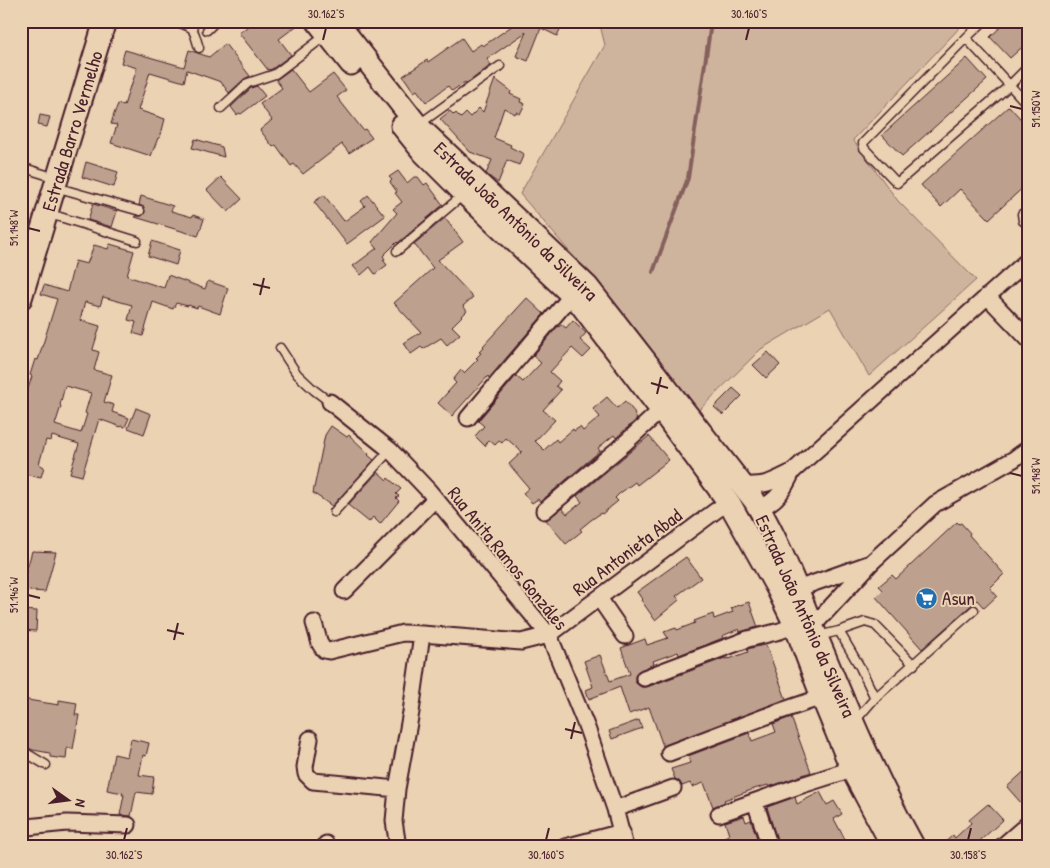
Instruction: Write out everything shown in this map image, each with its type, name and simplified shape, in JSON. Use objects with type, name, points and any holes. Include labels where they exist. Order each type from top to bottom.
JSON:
[{"type":"main road","name":"Estrada Barro Vermelho","points":[[21,298],[31,255],[57,183],[105,21]]},
{"type":"main road","name":"Estrada João Antônio da Silveira","points":[[327,26],[418,126],[587,286],[759,508],[797,589],[808,629],[822,697],[852,770],[893,847]]},
{"type":"main road","name":"Estrada João Antônio da Silveira","points":[[327,26],[423,152],[578,301],[662,410],[730,504],[777,588],[808,629],[898,819],[914,847]]},
{"type":"main road","points":[[714,483],[745,503],[759,508]]},
{"type":"main road","points":[[1006,847],[1029,827]]},
{"type":"street","points":[[743,486],[770,483],[792,472],[1029,259]]},
{"type":"street","points":[[468,418],[572,295]]},
{"type":"street","points":[[988,296],[1029,340]]},
{"type":"street","name":"Rua Anita Ramos Gonzáles","points":[[330,402],[390,450],[435,499],[549,635],[587,728],[615,809],[623,839]]},
{"type":"street","points":[[544,512],[662,410]]},
{"type":"street","points":[[644,678],[748,639],[780,631],[808,629],[872,562],[935,504],[1014,459],[1029,448]]},
{"type":"street","points":[[759,508],[770,504],[775,499],[786,485],[792,472]]},
{"type":"street","points":[[344,591],[435,499]]},
{"type":"street","name":"Rua Antonieta Abad","points":[[549,635],[718,509],[730,504]]},
{"type":"street","points":[[797,589],[872,562]]},
{"type":"street","points":[[599,598],[625,636]]},
{"type":"street","points":[[314,623],[320,644],[324,650],[329,652],[403,633],[521,642],[549,635]]},
{"type":"street","points":[[398,847],[394,821],[397,788],[412,712],[422,634]]},
{"type":"street","points":[[670,753],[822,697]]},
{"type":"street","points":[[310,739],[305,767],[306,774],[312,781],[397,788]]},
{"type":"street","points":[[719,814],[798,786],[852,770]]},
{"type":"street","points":[[615,809],[673,788]]},
{"type":"street","points":[[754,802],[770,847]]},
{"type":"street","points":[[21,829],[67,823],[128,825]]},
{"type":"street","points":[[565,847],[623,839]]},
{"type":"lane","points":[[175,21],[192,28],[199,48]]},
{"type":"lane","points":[[207,30],[216,21]]},
{"type":"lane","points":[[984,21],[863,143],[864,148],[896,183],[1010,85],[1029,66]]},
{"type":"lane","points":[[221,108],[248,83],[274,74],[327,26]]},
{"type":"lane","points":[[966,38],[1029,106]]},
{"type":"lane","points":[[418,126],[500,66]]},
{"type":"lane","points":[[21,168],[57,183],[140,211]]},
{"type":"lane","points":[[397,251],[465,194]]},
{"type":"lane","points":[[1029,209],[1022,214],[1023,221],[1029,225]]},
{"type":"lane","points":[[47,214],[137,241]]},
{"type":"lane","name":"Rua Anita Ramos Gonzáles","points":[[280,348],[297,374],[330,402]]},
{"type":"lane","points":[[334,512],[390,450]]},
{"type":"lane","points":[[854,723],[875,698],[974,610]]},
{"type":"lane","points":[[808,629],[826,633],[839,631],[865,622],[876,625],[914,665]]},
{"type":"lane","points":[[839,631],[875,698]]},
{"type":"lane","points":[[21,750],[46,765]]},
{"type":"shaded area","points":[[599,21],[966,21],[853,140],[898,201],[976,280],[869,376],[830,308],[761,349],[698,411],[635,328],[520,194],[605,45]]},
{"type":"building","points":[[255,21],[303,21],[279,39],[291,55],[272,69],[268,70],[239,33]]},
{"type":"building","points":[[519,21],[564,21],[557,36],[541,28],[528,61],[516,56],[526,32],[487,59],[491,65],[466,84],[465,82],[452,91],[448,86],[426,102],[417,90],[414,92],[403,76],[427,60],[428,62],[462,38],[471,51],[481,44],[483,46]]},
{"type":"building","points":[[1007,21],[1029,21],[1029,41],[1010,58],[990,37]]},
{"type":"building","points":[[225,44],[250,76],[229,93],[221,82],[187,70],[184,82],[150,72],[138,110],[165,119],[160,138],[158,138],[151,156],[111,143],[117,125],[111,124],[114,114],[118,104],[124,106],[137,68],[121,63],[125,50],[184,67],[189,50],[209,57]]},
{"type":"building","points":[[967,58],[987,80],[902,156],[882,135]]},
{"type":"building","points":[[291,69],[309,92],[333,74],[346,90],[337,97],[363,130],[365,129],[372,138],[349,153],[342,144],[303,174],[294,164],[291,166],[276,145],[273,147],[260,130],[272,120],[260,104],[282,88],[276,80]]},
{"type":"building","points":[[495,79],[511,91],[510,94],[521,99],[520,102],[525,104],[520,114],[516,112],[515,114],[504,108],[494,138],[511,145],[510,147],[524,154],[519,165],[507,160],[498,183],[486,174],[492,160],[470,152],[440,119],[450,111],[454,115],[456,113],[461,118],[466,113],[470,117],[479,108],[483,112]]},
{"type":"building","points":[[257,86],[265,96],[237,115],[231,107],[251,88]]},
{"type":"building","points":[[1009,106],[1029,128],[1029,182],[989,219],[960,189],[941,207],[921,185]]},
{"type":"building","points":[[40,115],[50,117],[47,127],[38,125]]},
{"type":"building","points":[[195,139],[222,147],[224,157],[192,148]]},
{"type":"building","points":[[86,162],[118,172],[114,187],[82,177]]},
{"type":"building","points":[[398,171],[407,183],[414,177],[418,177],[424,185],[427,183],[443,205],[397,242],[383,256],[385,259],[383,260],[387,265],[375,274],[370,267],[361,275],[353,266],[377,248],[372,242],[397,213],[393,209],[402,202],[395,193],[397,192],[389,177]]},
{"type":"building","points":[[221,177],[242,199],[228,212],[207,190]]},
{"type":"building","points":[[324,195],[344,221],[365,206],[361,201],[368,195],[385,216],[347,244],[314,202]]},
{"type":"building","points":[[141,196],[173,206],[171,211],[204,219],[198,236],[135,217],[142,216],[145,212],[144,207],[139,205]]},
{"type":"building","points":[[93,204],[117,211],[112,227],[88,220]]},
{"type":"building","points":[[445,218],[463,242],[438,260],[473,297],[463,306],[467,311],[452,326],[460,334],[447,345],[441,338],[411,354],[404,343],[421,332],[394,303],[433,268],[414,244]]},
{"type":"building","points":[[152,241],[180,250],[176,265],[148,256]]},
{"type":"building","points":[[110,244],[134,251],[127,276],[164,288],[168,275],[205,289],[208,281],[228,288],[220,314],[198,306],[197,308],[176,303],[173,309],[153,302],[143,336],[133,333],[136,322],[128,320],[132,305],[103,297],[100,306],[85,302],[80,320],[100,326],[93,349],[99,352],[94,370],[112,375],[104,402],[114,405],[112,412],[129,418],[125,427],[99,419],[82,476],[70,473],[79,444],[52,436],[51,441],[46,440],[39,464],[44,467],[41,477],[21,473],[21,394],[26,395],[35,359],[38,360],[57,299],[41,294],[44,285],[67,292],[75,261],[87,264],[94,245],[108,249]],"holes":[[[65,386],[91,393],[81,433],[55,425]]]},
{"type":"building","points":[[527,298],[544,314],[489,378],[488,376],[452,416],[438,403],[456,383],[453,380],[461,370],[464,373],[478,359],[476,358],[481,353],[479,352],[483,346]]},
{"type":"building","points":[[573,320],[586,333],[580,340],[591,350],[583,358],[572,348],[550,372],[560,381],[556,386],[561,390],[543,410],[555,420],[535,441],[544,450],[556,439],[558,442],[573,429],[574,431],[580,427],[583,431],[600,417],[593,409],[607,397],[617,408],[625,401],[635,413],[637,419],[616,438],[614,435],[598,448],[600,451],[540,502],[538,499],[532,503],[523,493],[529,488],[509,464],[522,452],[506,438],[502,443],[499,441],[495,445],[489,440],[485,446],[475,436],[484,426],[478,421],[516,376],[523,382],[541,363],[533,356],[558,326],[561,324],[566,328]]},
{"type":"building","points":[[768,352],[780,365],[766,378],[753,365]]},
{"type":"building","points":[[733,388],[742,396],[723,415],[714,407]]},
{"type":"building","points":[[136,408],[151,414],[144,434],[128,428]]},
{"type":"building","points":[[331,426],[347,437],[349,435],[374,460],[332,506],[313,493],[325,435]]},
{"type":"building","points":[[649,436],[669,460],[637,485],[635,482],[619,494],[615,498],[618,501],[580,529],[582,531],[566,544],[546,520],[562,508],[567,514],[582,502],[577,496]]},
{"type":"building","points":[[378,472],[401,489],[396,494],[399,496],[396,498],[399,501],[380,524],[373,517],[369,522],[348,505]]},
{"type":"building","name":"Asun","points":[[957,522],[961,523],[970,533],[969,535],[1004,574],[990,588],[997,596],[984,608],[977,600],[922,649],[876,597],[883,590],[879,586],[892,575],[896,579]]},
{"type":"building","points":[[32,551],[56,552],[45,592],[21,590]]},
{"type":"building","points":[[686,557],[701,578],[676,596],[679,600],[655,620],[637,592]]},
{"type":"building","points":[[749,602],[758,627],[740,632],[739,629],[722,636],[723,638],[679,655],[678,652],[653,661],[654,664],[637,672],[635,682],[642,687],[647,687],[725,658],[729,659],[748,652],[747,649],[766,645],[786,699],[663,746],[649,707],[629,714],[620,687],[589,699],[586,690],[593,687],[584,661],[600,655],[610,681],[630,674],[621,648],[645,639],[647,645],[668,638],[664,632],[676,628],[677,630],[713,614],[714,619],[733,612],[731,608]]},
{"type":"building","points":[[21,610],[37,611],[36,631],[21,630]]},
{"type":"building","points":[[21,699],[59,705],[59,700],[77,703],[75,715],[79,715],[73,749],[67,748],[66,759],[50,757],[50,753],[33,750],[21,744],[24,724],[21,724]]},
{"type":"building","points":[[791,717],[811,772],[769,787],[768,785],[754,789],[724,800],[725,802],[713,807],[704,783],[692,787],[690,783],[682,786],[675,779],[671,769],[690,763],[688,756],[749,733],[752,741],[776,732],[773,724]]},
{"type":"building","points":[[639,720],[642,728],[612,739],[609,731]]},
{"type":"building","points":[[131,739],[149,743],[146,756],[143,755],[139,775],[154,777],[152,794],[136,792],[131,816],[120,815],[123,793],[107,790],[114,754],[127,757]]},
{"type":"building","points":[[1029,767],[1029,798],[1022,804],[1007,787]]},
{"type":"building","points":[[820,792],[827,805],[834,801],[842,814],[834,819],[849,847],[779,847],[767,807],[795,797],[797,804]]},
{"type":"building","points":[[988,804],[1003,820],[973,847],[940,847],[953,835],[955,838],[971,823],[969,820]]},
{"type":"building","points":[[744,816],[746,822],[751,820],[760,847],[728,847],[724,837],[729,835],[725,822]]},
{"type":"waterway","points":[[653,272],[688,178],[711,23],[713,21]]},
{"type":"place","name":"Asun","points":[[926,598]]}]
